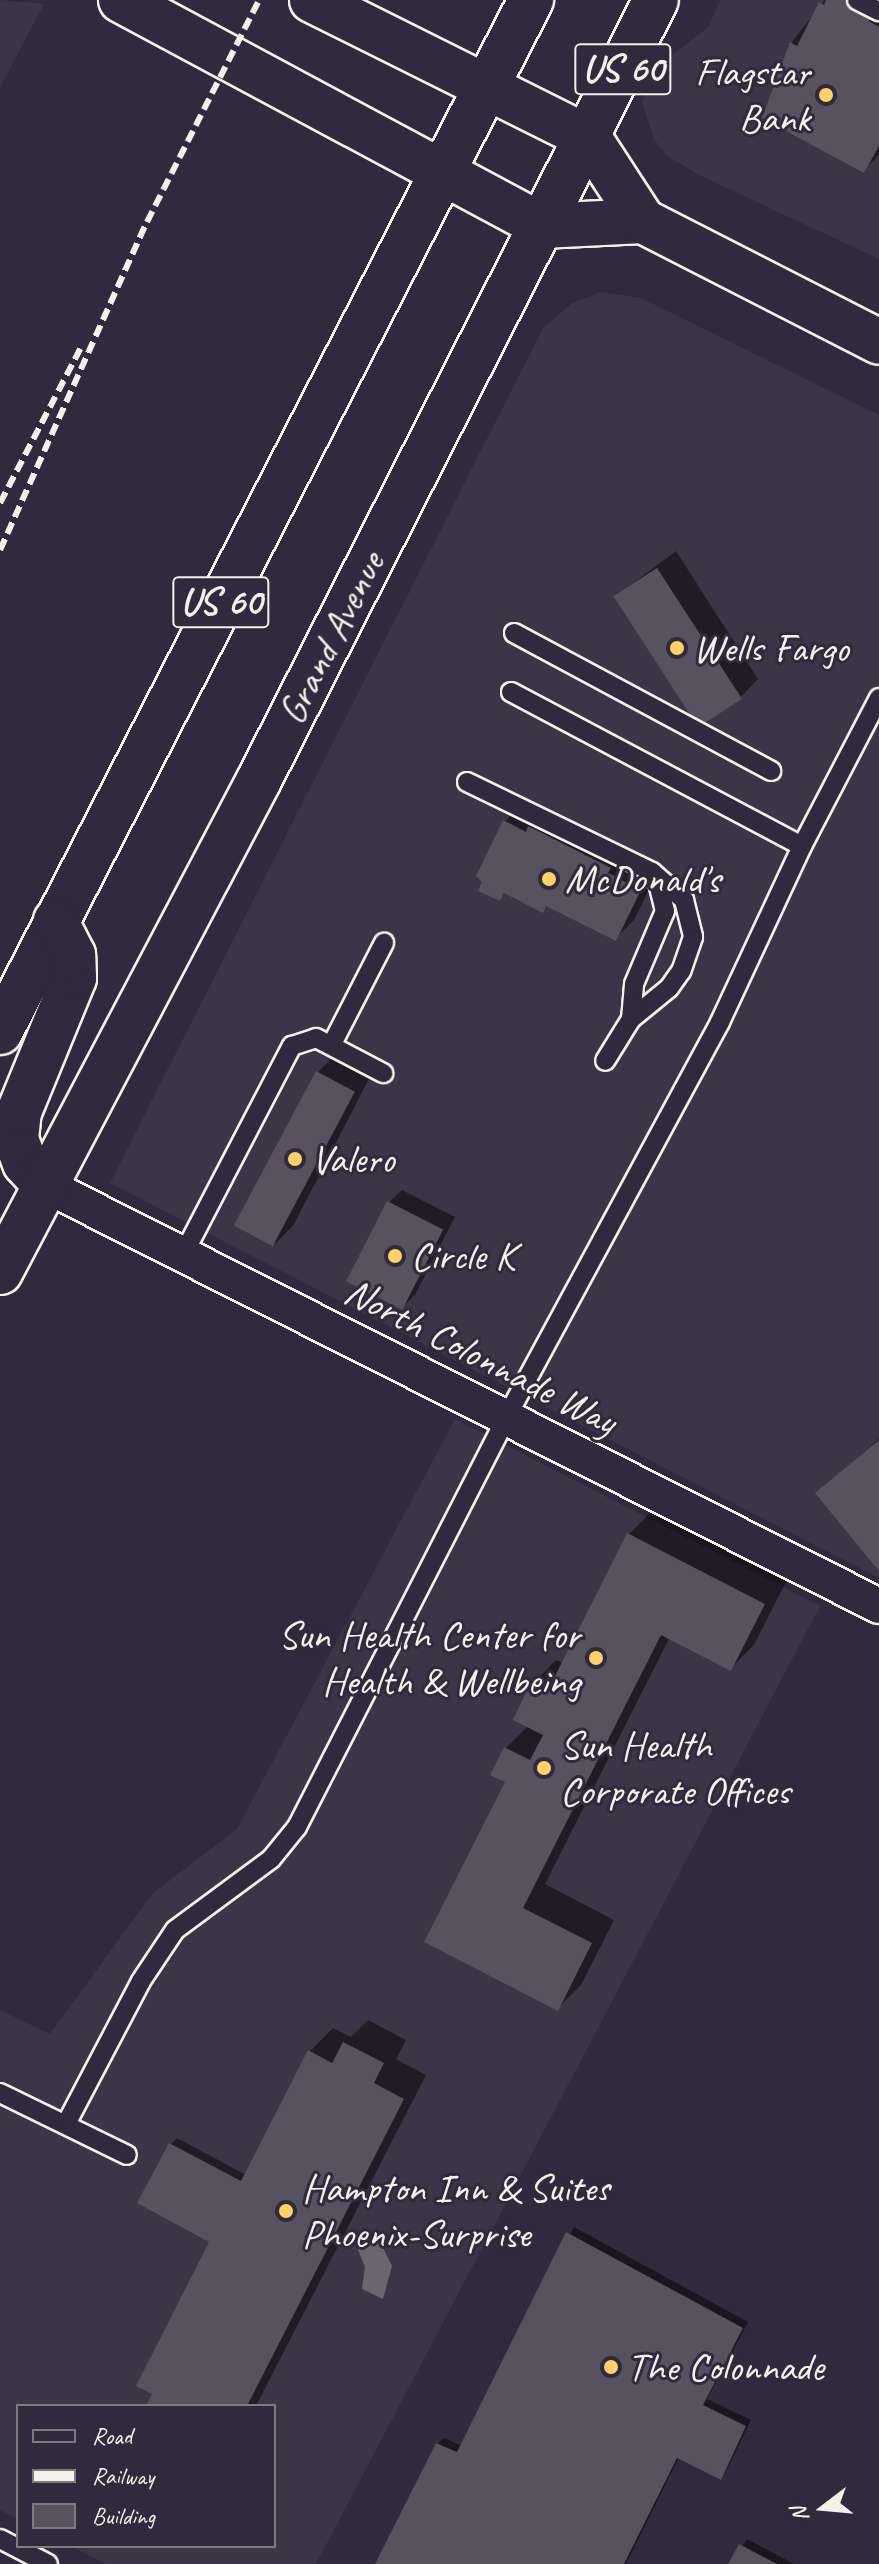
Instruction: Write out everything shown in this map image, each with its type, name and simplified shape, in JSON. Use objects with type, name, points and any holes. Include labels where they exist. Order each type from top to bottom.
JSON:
[{"type":"main road","points":[[121,0],[542,226],[643,221]]},
{"type":"main road","points":[[312,0],[488,84],[589,138],[643,221],[879,342]]},
{"type":"main road","name":"US 60","points":[[0,1032],[531,0]]},
{"type":"main road","name":"Grand Avenue","points":[[0,1272],[589,138],[656,0]]},
{"type":"main road","points":[[45,1185],[25,1163],[16,1139],[19,1112],[74,978],[73,955],[56,921]]},
{"type":"street","name":"North Colonnade Way","points":[[45,1185],[879,1606]]},
{"type":"lane","points":[[857,0],[879,11]]},
{"type":"lane","points":[[514,633],[771,771]]},
{"type":"lane","points":[[511,692],[802,846]]},
{"type":"lane","points":[[66,2124],[169,1937],[204,1904],[271,1859],[297,1827],[506,1418],[720,1022],[802,846],[879,698]]},
{"type":"lane","points":[[467,782],[657,878],[684,900],[693,923],[692,946],[669,988],[631,1019],[605,1061]]},
{"type":"lane","points":[[631,1019],[634,984],[665,911],[657,878]]},
{"type":"lane","points":[[332,1044],[384,943]]},
{"type":"lane","points":[[183,1255],[292,1046],[316,1038],[383,1073]]},
{"type":"lane","points":[[0,2093],[127,2155]]},
{"type":"lane","points":[[0,2539],[17,2557],[48,2564]]},
{"type":"shaded area","points":[[0,0],[44,4],[0,88]]},
{"type":"shaded area","points":[[721,0],[879,0],[879,259],[699,175],[666,155],[654,139],[642,102],[656,68],[708,27]]},
{"type":"shaded area","points":[[601,292],[641,298],[879,415],[879,1578],[110,1183],[543,328],[572,303]]},
{"type":"shaded area","points":[[455,1419],[820,1606],[316,2564],[106,2564],[75,2548],[276,2548],[276,2404],[16,2404],[16,2518],[0,2510],[0,2010],[50,2034],[152,1894],[237,1829]]},
{"type":"shaded area","points":[[376,2234],[392,2266],[383,2299],[362,2289],[365,2267],[358,2250]]},
{"type":"building","name":"Flagstar Bank","points":[[826,0],[878,0],[869,21],[879,27],[879,146],[864,173],[762,118],[790,42],[797,46],[819,2],[824,5]]},
{"type":"building","name":"Wells Fargo","points":[[657,568],[742,699],[698,727],[613,596]]},
{"type":"building","name":"McDonald's","points":[[503,820],[526,832],[528,826],[611,868],[608,873],[641,890],[616,941],[546,906],[543,913],[504,893],[500,901],[478,891],[482,882],[476,876]]},
{"type":"building","name":"Valero","points":[[316,1071],[355,1092],[273,1246],[234,1226]]},
{"type":"building","name":"Circle K","points":[[387,1201],[443,1230],[402,1310],[346,1281]]},
{"type":"building","points":[[879,1440],[879,1571],[815,1493]]},
{"type":"building","name":"Sun Health Corporate Offices","points":[[627,1533],[765,1604],[731,1671],[661,1635],[523,1908],[592,1943],[558,2011],[424,1942],[505,1782],[490,1775],[504,1747],[530,1760],[543,1735],[513,1720],[531,1682],[548,1690]]},
{"type":"building","name":"Hampton Inn & Suites Phoenix-Surprise","points":[[343,2042],[384,2063],[374,2083],[404,2099],[248,2404],[147,2404],[152,2394],[136,2386],[209,2242],[137,2203],[169,2143],[241,2181],[308,2050],[332,2063]]},
{"type":"building","name":"The Colonnade","points":[[566,2232],[743,2328],[703,2405],[746,2426],[721,2480],[677,2458],[624,2564],[375,2564],[436,2443],[457,2452]]},
{"type":"building","points":[[739,2544],[777,2564],[728,2564]]},
{"type":"railway","points":[[0,550],[147,222],[259,0]]},
{"type":"railway","points":[[0,503],[80,349]]},
{"type":"place","name":"Flagstar Bank","points":[[826,95]]},
{"type":"place","name":"Wells Fargo","points":[[677,648]]},
{"type":"place","name":"McDonald's","points":[[549,879]]},
{"type":"place","name":"Valero","points":[[295,1159]]},
{"type":"place","name":"Circle K","points":[[395,1256]]},
{"type":"place","name":"Sun Health Center for Health & Wellbeing","points":[[596,1658]]},
{"type":"place","name":"Sun Health Corporate Offices","points":[[544,1768]]},
{"type":"place","name":"Hampton Inn & Suites Phoenix-Surprise","points":[[286,2211]]},
{"type":"place","name":"The Colonnade","points":[[611,2367]]}]
